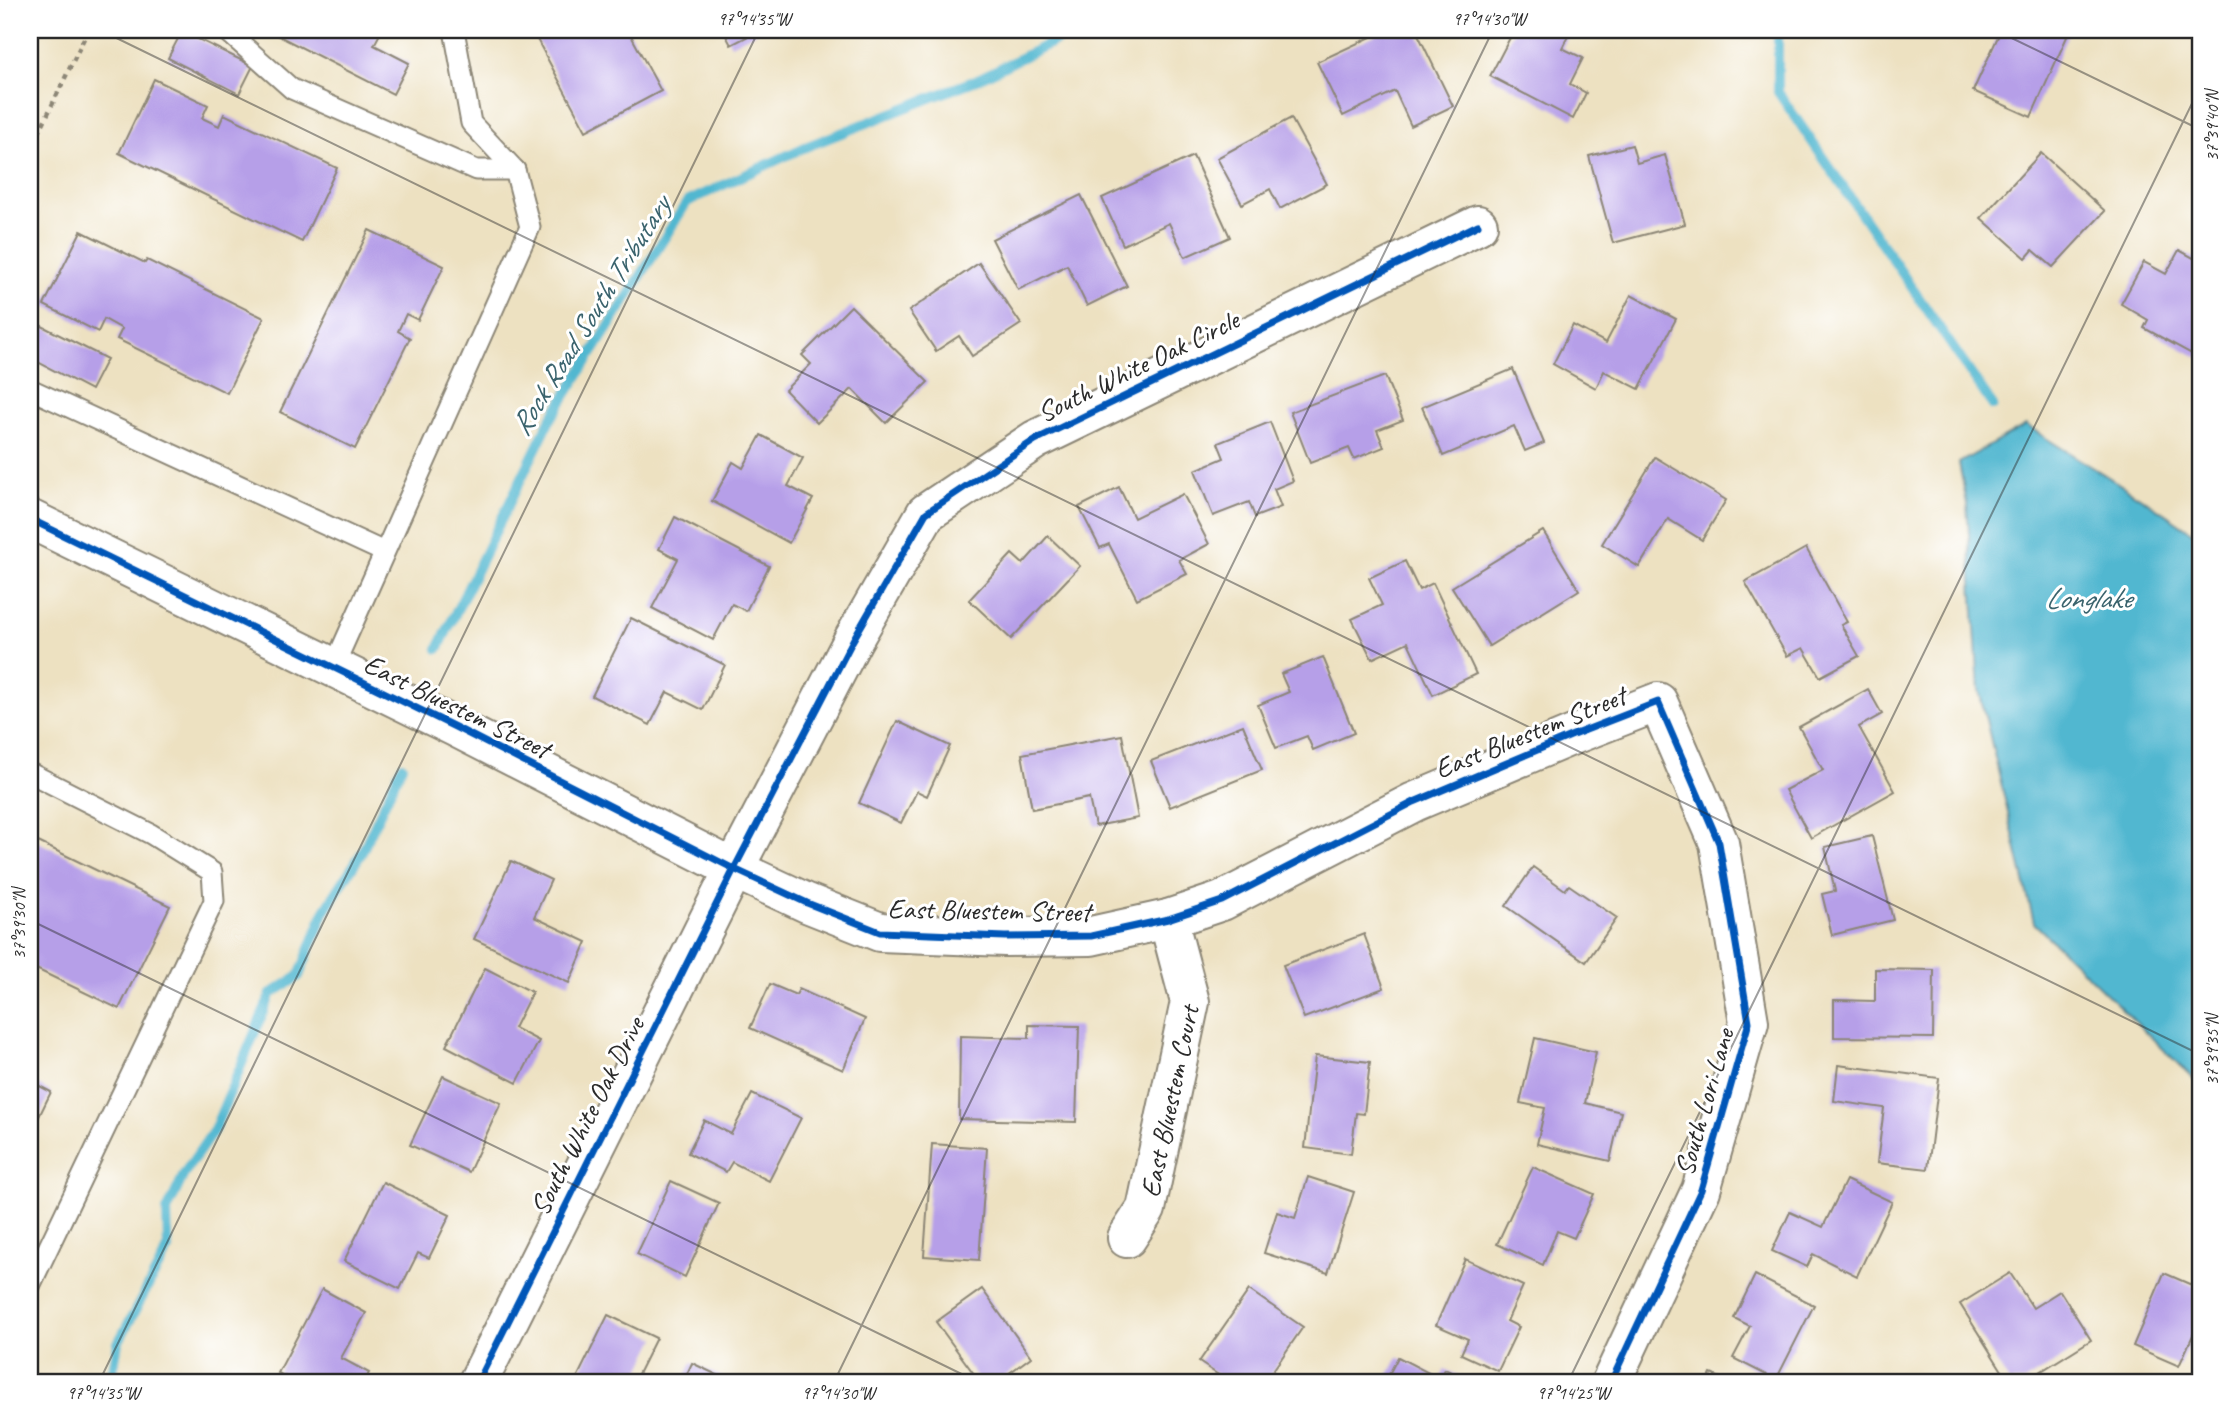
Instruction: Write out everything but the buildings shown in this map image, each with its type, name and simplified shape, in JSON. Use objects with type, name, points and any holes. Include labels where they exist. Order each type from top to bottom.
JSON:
[{"type":"street","name":"South White Oak Circle","points":[[734,869],[853,640],[926,513],[1035,440],[1478,225]]},
{"type":"street","name":"East Bluestem Street","points":[[30,519],[455,727],[734,869],[807,903],[880,932],[1005,937],[1091,936],[1168,919],[1222,901],[1414,802],[1658,702]]},
{"type":"street","name":"South Lori Lane","points":[[1611,1382],[1701,1190],[1749,1023],[1719,844],[1658,702]]},
{"type":"street","name":"South White Oak Drive","points":[[478,1382],[734,869]]},
{"type":"street","name":"East Bluestem Court","points":[[1127,1238],[1146,1209],[1190,1002],[1168,919]]},
{"type":"lane","points":[[332,668],[530,227],[515,170],[471,123],[454,30]]},
{"type":"lane","points":[[228,32],[292,89],[476,170],[515,170]]},
{"type":"lane","points":[[30,389],[384,552]]},
{"type":"lane","points":[[30,773],[151,834],[212,872],[214,901],[30,1286]]},
{"type":"path","points":[[30,151],[88,30]]},
{"type":"water","name":"Longlake","points":[[2026,425],[2201,539],[2201,1086],[2034,923],[1979,690],[1967,504],[1959,463]]},
{"type":"waterway","name":"Rock Road South Tributary","points":[[438,649],[549,422],[687,202],[803,148],[976,80],[1077,30]]},
{"type":"waterway","points":[[1778,30],[1778,92],[1993,406]]},
{"type":"waterway","points":[[111,1382],[118,1343],[168,1249],[167,1211],[185,1172],[214,1130],[271,994],[299,976],[325,910],[361,854],[402,766]]},
{"type":"cycle path","points":[[478,1382],[734,869],[853,640],[926,513],[1035,440],[1478,225]]},
{"type":"cycle path","points":[[30,519],[455,727],[734,869],[807,903],[880,932],[1005,937],[1091,936],[1168,919],[1222,901],[1414,802],[1658,702],[1719,843],[1749,1022],[1701,1190],[1611,1382]]}]
